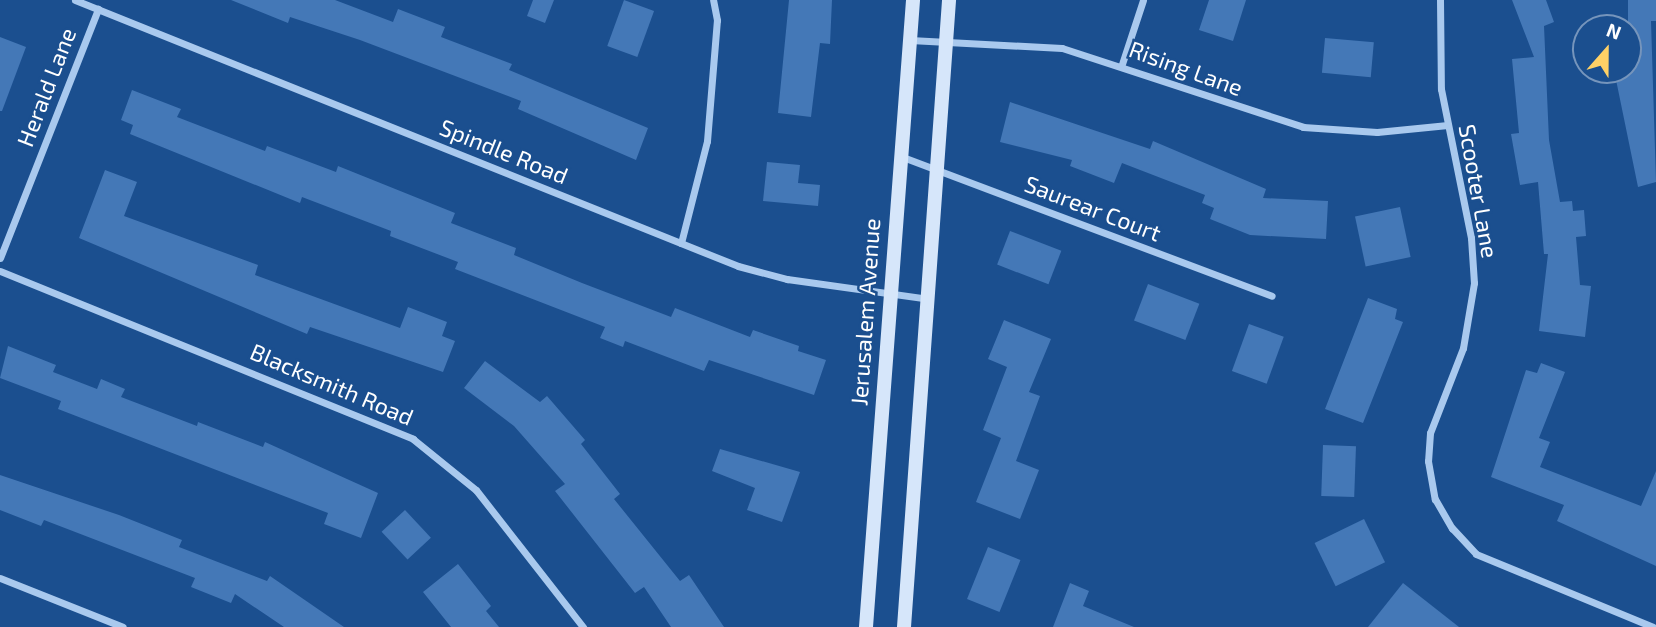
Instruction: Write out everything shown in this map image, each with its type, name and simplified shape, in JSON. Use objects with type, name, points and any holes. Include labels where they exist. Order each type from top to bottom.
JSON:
[{"type":"main road","name":"Jerusalem Avenue","points":[[866,627],[899,155],[913,0]]},
{"type":"main road","points":[[904,627],[950,0]]},
{"type":"street","name":"Spindle Road","points":[[75,0],[681,243],[787,279],[929,299]]},
{"type":"street","points":[[681,243],[707,141],[717,20],[713,0]]},
{"type":"street","points":[[1122,64],[1143,0]]},
{"type":"street","name":"Scooter Lane","points":[[1440,0],[1441,89],[1474,284],[1463,348],[1430,433],[1428,461],[1435,499],[1452,528],[1476,554],[1653,627]]},
{"type":"street","name":"Herald Lane","points":[[0,258],[98,9]]},
{"type":"street","name":"Rising Lane","points":[[910,40],[1062,48],[1122,64],[1303,127],[1377,132],[1448,125]]},
{"type":"street","name":"Saurear Court","points":[[899,155],[1272,296]]},
{"type":"street","name":"Blacksmith Road","points":[[0,271],[413,439],[476,490],[583,627]]},
{"type":"street","points":[[0,578],[123,627]]},
{"type":"building","points":[[231,0],[335,0],[393,22],[398,9],[445,27],[441,37],[512,64],[509,70],[648,128],[636,160],[518,109],[521,101],[360,40],[290,17],[288,23]]},
{"type":"building","points":[[533,0],[554,0],[545,23],[527,16]]},
{"type":"building","points":[[624,0],[654,11],[637,57],[607,46]]},
{"type":"building","points":[[789,0],[832,0],[830,44],[820,43],[811,117],[778,113]]},
{"type":"building","points":[[1209,0],[1246,0],[1233,41],[1199,30]]},
{"type":"building","points":[[1512,0],[1546,0],[1554,22],[1544,26],[1549,140],[1560,202],[1572,201],[1573,211],[1584,210],[1586,236],[1576,237],[1580,285],[1591,286],[1585,337],[1539,331],[1548,254],[1544,254],[1538,182],[1520,185],[1511,134],[1519,133],[1512,59],[1534,57]]},
{"type":"building","points":[[1628,0],[1656,0],[1656,21],[1651,21],[1656,182],[1638,187],[1617,84],[1642,84],[1642,14],[1628,14]]},
{"type":"building","points":[[0,37],[26,47],[2,111],[0,111]]},
{"type":"building","points":[[1325,38],[1374,42],[1371,77],[1322,73]]},
{"type":"building","points":[[132,90],[181,109],[177,117],[265,151],[267,146],[336,172],[338,166],[455,213],[451,223],[516,248],[514,255],[582,283],[671,317],[675,308],[750,337],[753,330],[799,346],[798,351],[826,360],[814,395],[709,360],[704,371],[625,341],[623,347],[600,338],[605,327],[455,269],[458,262],[390,236],[391,231],[302,197],[300,203],[130,134],[133,125],[121,120]]},
{"type":"building","points":[[1010,102],[1150,149],[1153,141],[1266,189],[1263,198],[1328,201],[1326,239],[1250,235],[1210,219],[1214,208],[1202,203],[1205,195],[1122,163],[1114,183],[1070,166],[1072,160],[1000,142]]},
{"type":"building","points":[[767,162],[800,165],[798,183],[820,185],[818,206],[763,201]]},
{"type":"building","points":[[105,170],[137,182],[124,216],[258,265],[255,275],[400,328],[408,307],[447,322],[442,336],[455,341],[443,372],[310,327],[307,334],[79,238]]},
{"type":"building","points":[[1400,207],[1411,257],[1366,266],[1355,217]]},
{"type":"building","points":[[1010,231],[1061,251],[1048,284],[997,265]]},
{"type":"building","points":[[1148,284],[1199,304],[1185,340],[1134,320]]},
{"type":"building","points":[[1368,298],[1397,309],[1395,319],[1403,322],[1363,423],[1325,409]]},
{"type":"building","points":[[1004,320],[1051,339],[1029,392],[1040,396],[1016,461],[1039,470],[1020,519],[976,502],[1001,438],[983,430],[1007,367],[988,359]]},
{"type":"building","points":[[1249,324],[1284,337],[1267,384],[1232,371]]},
{"type":"building","points":[[8,346],[56,365],[53,372],[97,389],[101,379],[125,389],[121,397],[197,426],[198,422],[263,447],[265,442],[378,493],[361,538],[324,524],[328,513],[58,409],[61,401],[0,378]]},
{"type":"building","points":[[485,361],[540,402],[547,396],[585,440],[581,444],[620,494],[614,499],[680,581],[689,575],[724,627],[671,627],[644,587],[635,593],[555,491],[565,484],[514,426],[464,388]]},
{"type":"building","points":[[1541,363],[1565,372],[1539,438],[1550,442],[1540,467],[1641,506],[1656,471],[1656,566],[1557,521],[1564,505],[1491,477],[1526,370],[1537,373]]},
{"type":"building","points":[[1323,445],[1356,446],[1354,497],[1321,496]]},
{"type":"building","points":[[720,449],[800,472],[782,522],[747,510],[755,488],[712,471]]},
{"type":"building","points":[[0,475],[119,515],[182,540],[179,547],[267,581],[270,576],[344,627],[284,627],[235,594],[231,603],[191,587],[195,578],[44,520],[41,526],[0,510]]},
{"type":"building","points":[[405,510],[431,538],[408,560],[382,532]]},
{"type":"building","points":[[1364,519],[1385,562],[1336,586],[1315,543]]},
{"type":"building","points":[[988,547],[1020,560],[999,612],[967,599]]},
{"type":"building","points":[[458,564],[491,606],[486,611],[499,627],[451,627],[423,592]]},
{"type":"building","points":[[1070,583],[1089,591],[1083,606],[1134,627],[1053,627]]},
{"type":"building","points":[[1403,583],[1459,627],[1368,627]]}]
